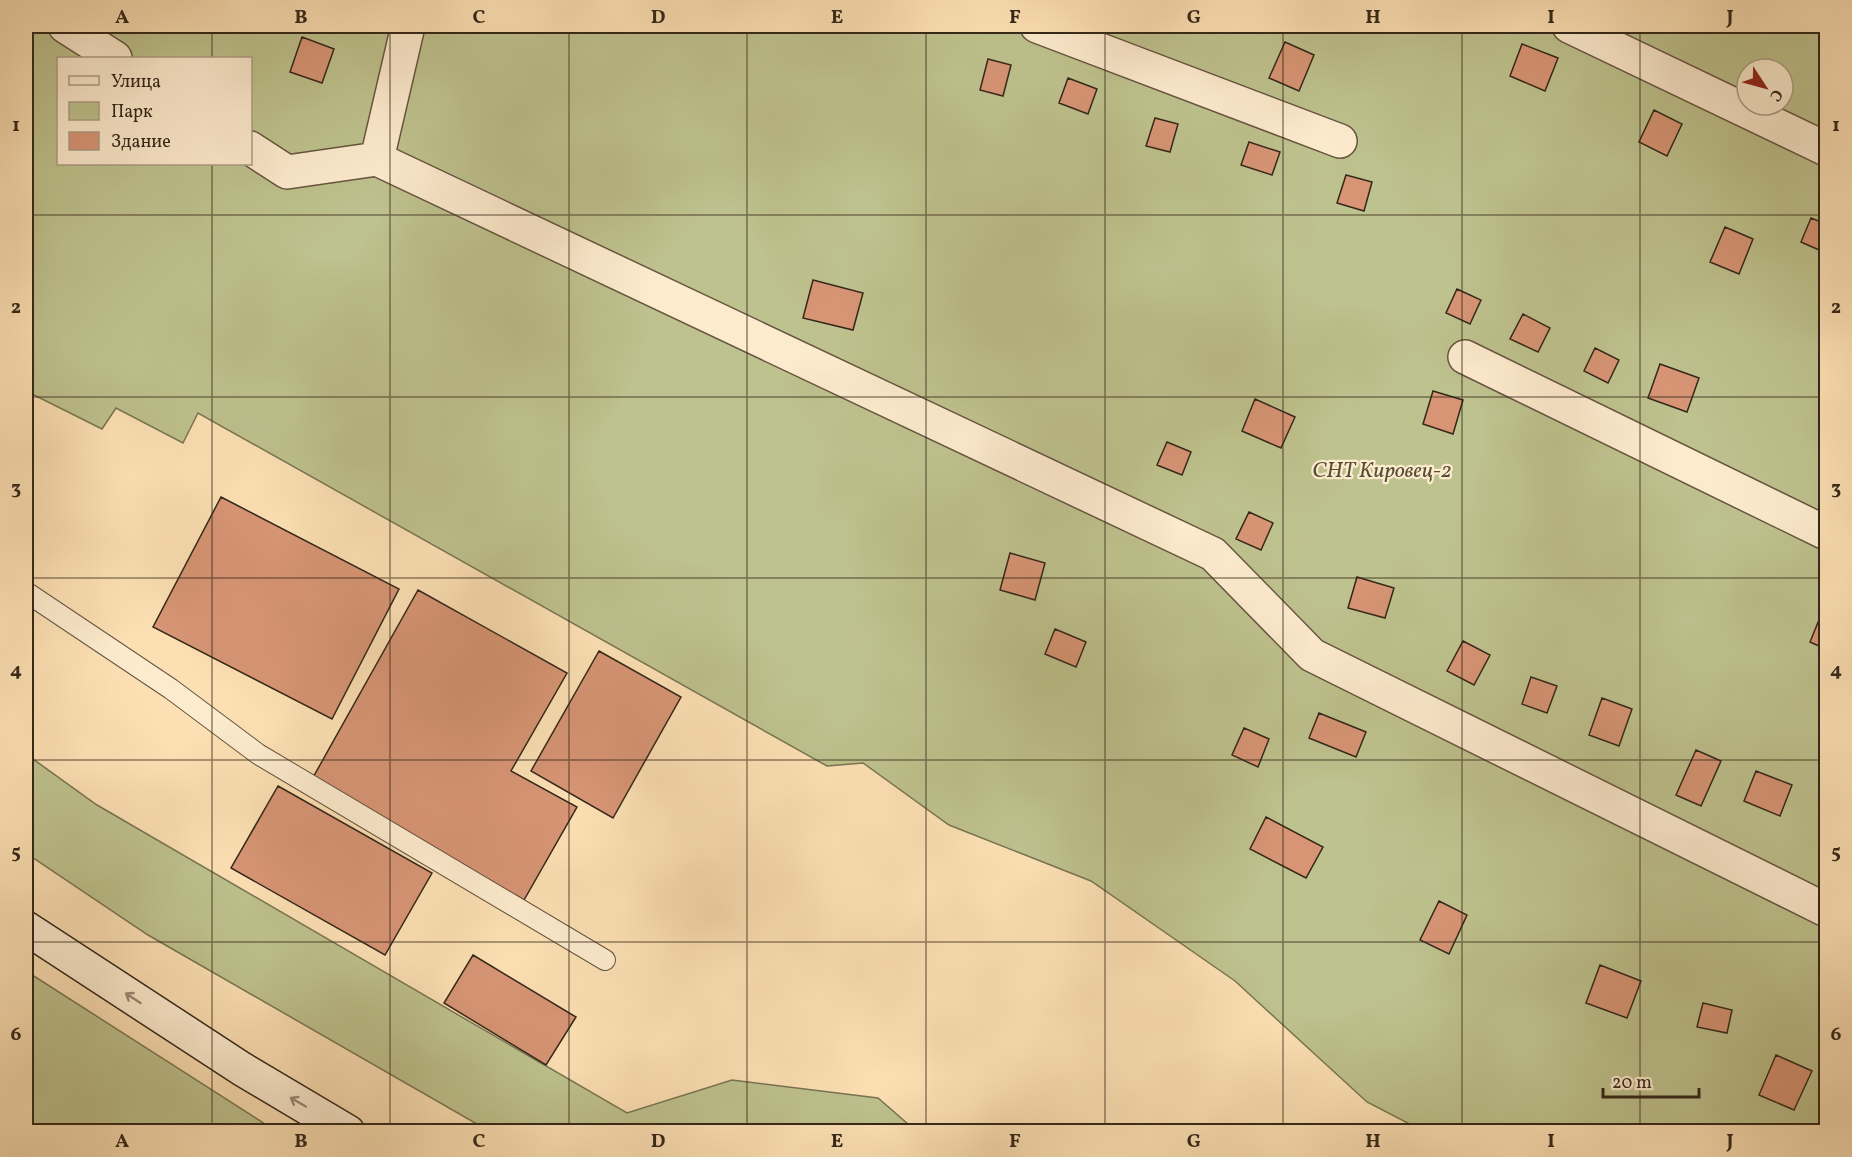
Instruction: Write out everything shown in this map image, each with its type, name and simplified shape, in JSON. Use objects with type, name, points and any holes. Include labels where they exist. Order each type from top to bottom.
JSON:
[{"type":"street","points":[[65,26],[113,57]]},
{"type":"street","points":[[377,159],[408,26]]},
{"type":"street","points":[[1037,26],[1340,141]]},
{"type":"street","points":[[1569,26],[1827,149]]},
{"type":"street","points":[[252,149],[287,172],[377,159],[1213,554],[1312,655],[1827,910]]},
{"type":"street","points":[[1465,357],[1827,533]]},
{"type":"street","points":[[26,928],[242,1070],[348,1131]]},
{"type":"lane","points":[[26,592],[171,689],[258,754],[605,960]]},
{"type":"green space","name":"СНТ Кировец-2","points":[[26,26],[1826,26],[1826,1131],[1423,1131],[1367,1102],[1235,981],[1091,881],[949,825],[863,763],[827,766],[198,413],[183,443],[116,408],[102,429],[26,391]]},
{"type":"green space","points":[[26,754],[97,805],[627,1113],[732,1080],[878,1098],[916,1131],[489,1131],[148,935],[26,853]]},
{"type":"green space","points":[[26,971],[276,1131],[26,1131]]},
{"type":"building","points":[[302,37],[334,49],[322,83],[290,72]]},
{"type":"building","points":[[1285,42],[1314,55],[1299,91],[1269,78]]},
{"type":"building","points":[[1522,44],[1558,58],[1545,91],[1510,76]]},
{"type":"building","points":[[988,59],[1011,65],[1003,96],[980,90]]},
{"type":"building","points":[[1068,78],[1097,89],[1088,114],[1059,103]]},
{"type":"building","points":[[1654,110],[1682,124],[1667,156],[1639,142]]},
{"type":"building","points":[[1155,118],[1178,124],[1170,152],[1146,146]]},
{"type":"building","points":[[1249,142],[1280,152],[1272,175],[1241,165]]},
{"type":"building","points":[[1346,175],[1372,182],[1364,211],[1337,203]]},
{"type":"building","points":[[1811,218],[1826,224],[1826,253],[1801,242]]},
{"type":"building","points":[[1725,227],[1753,239],[1739,274],[1710,262]]},
{"type":"building","points":[[813,280],[863,293],[853,330],[803,318]]},
{"type":"building","points":[[1457,289],[1481,300],[1470,324],[1446,313]]},
{"type":"building","points":[[1523,314],[1550,328],[1538,352],[1510,339]]},
{"type":"building","points":[[1595,348],[1619,360],[1608,383],[1584,371]]},
{"type":"building","points":[[1660,364],[1699,378],[1687,412],[1648,398]]},
{"type":"building","points":[[1433,391],[1463,400],[1453,434],[1423,424]]},
{"type":"building","points":[[1255,399],[1295,417],[1281,448],[1242,431]]},
{"type":"building","points":[[1167,442],[1191,452],[1182,475],[1157,465]]},
{"type":"building","points":[[221,497],[399,589],[332,719],[153,627]]},
{"type":"building","points":[[1249,512],[1273,523],[1261,550],[1236,539]]},
{"type":"building","points":[[1010,553],[1045,563],[1035,600],[1000,590]]},
{"type":"building","points":[[1357,577],[1394,588],[1385,618],[1348,608]]},
{"type":"building","points":[[418,590],[567,673],[511,771],[577,807],[524,900],[311,781]]},
{"type":"building","points":[[1821,615],[1826,617],[1826,649],[1810,642]]},
{"type":"building","points":[[1055,629],[1086,642],[1076,667],[1045,654]]},
{"type":"building","points":[[1463,641],[1490,655],[1474,685],[1447,671]]},
{"type":"building","points":[[599,651],[681,697],[613,818],[531,771]]},
{"type":"building","points":[[1531,677],[1557,686],[1547,713],[1522,704]]},
{"type":"building","points":[[1602,698],[1632,709],[1619,746],[1589,735]]},
{"type":"building","points":[[1319,713],[1366,732],[1356,757],[1309,738]]},
{"type":"building","points":[[1244,728],[1269,739],[1258,767],[1232,755]]},
{"type":"building","points":[[1696,750],[1721,761],[1701,806],[1676,795]]},
{"type":"building","points":[[1756,771],[1792,785],[1780,816],[1744,801]]},
{"type":"building","points":[[278,786],[432,873],[385,955],[231,868]]},
{"type":"building","points":[[1266,817],[1323,847],[1306,878],[1250,849]]},
{"type":"building","points":[[1439,901],[1467,915],[1449,954],[1420,940]]},
{"type":"building","points":[[473,955],[576,1017],[546,1065],[444,1003]]},
{"type":"building","points":[[1600,965],[1641,981],[1627,1018],[1586,1003]]},
{"type":"building","points":[[1703,1003],[1732,1010],[1727,1033],[1697,1027]]},
{"type":"building","points":[[1776,1055],[1812,1071],[1794,1110],[1759,1095]]}]
